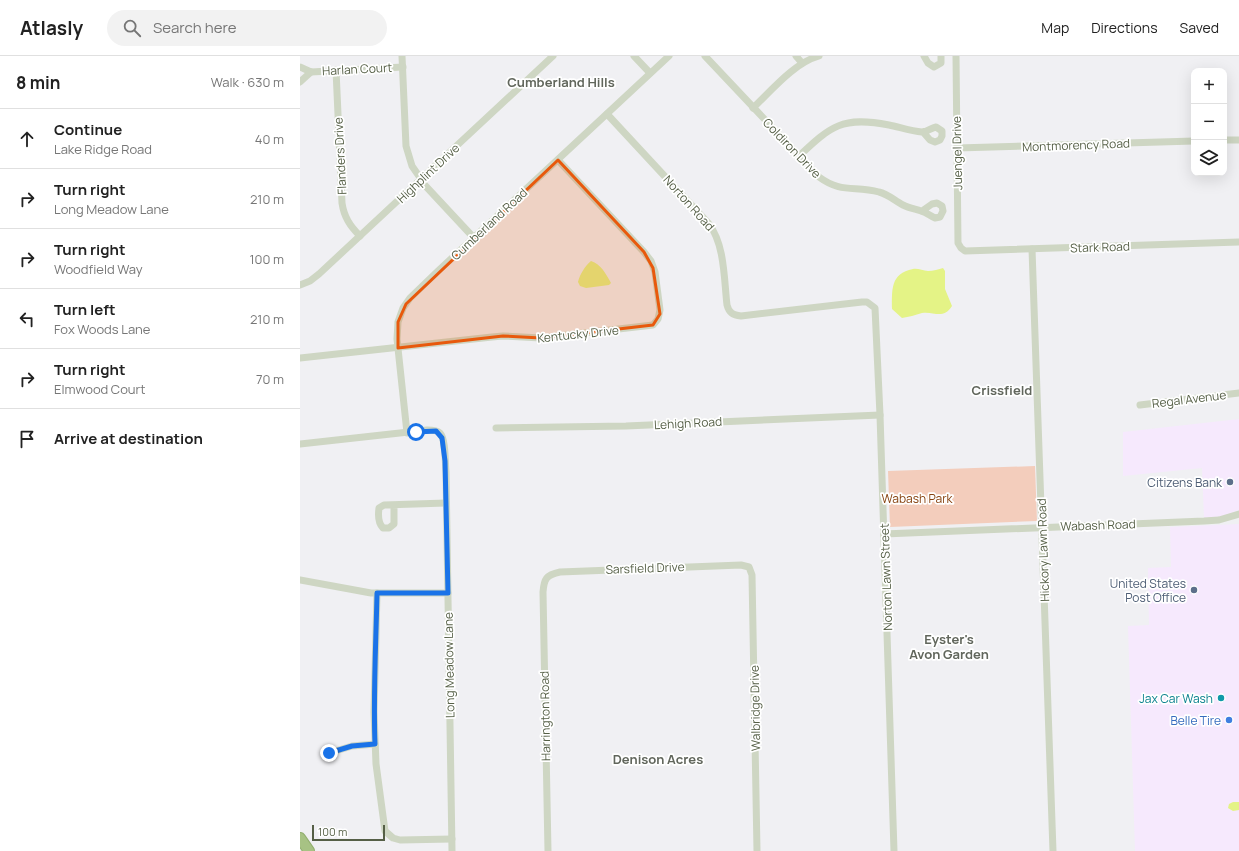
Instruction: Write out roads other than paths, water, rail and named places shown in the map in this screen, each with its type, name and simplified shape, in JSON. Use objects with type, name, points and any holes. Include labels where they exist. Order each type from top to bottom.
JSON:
[{"type":"highway","points":[[300,838],[309,851]]},
{"type":"street","points":[[402,56],[407,152],[413,170],[420,180],[474,238]]},
{"type":"street","name":"Highplint Drive","points":[[300,285],[310,281],[319,274],[553,56]]},
{"type":"street","points":[[634,56],[650,73]]},
{"type":"street","name":"Cumberland Road","points":[[407,433],[397,330],[398,322],[406,304],[414,294],[669,56]]},
{"type":"street","name":"Coldiron Drive","points":[[705,56],[819,177],[831,185],[843,188],[868,189],[880,192],[912,209],[922,211]]},
{"type":"street","points":[[796,56],[802,63]]},
{"type":"street","points":[[753,108],[802,63],[819,56]]},
{"type":"street","points":[[924,56],[928,63],[934,66],[941,63],[941,56]]},
{"type":"street","name":"Juengel Drive","points":[[956,56],[958,243],[961,248]]},
{"type":"street","name":"Harlan Court","points":[[300,67],[311,72],[403,67]]},
{"type":"street","name":"Flanders Drive","points":[[336,70],[342,203],[347,219],[353,230],[360,236]]},
{"type":"street","name":"Harlan Court","points":[[300,82],[311,72]]},
{"type":"street","name":"Norton Road","points":[[607,114],[714,230],[720,248],[727,305],[728,309],[732,313],[741,316],[862,302],[872,305]]},
{"type":"street","points":[[799,156],[819,137],[842,124],[866,122],[878,123],[924,132]]},
{"type":"street","points":[[1227,140],[1239,140]]},
{"type":"street","name":"Montmorency Road","points":[[957,148],[1191,141]]},
{"type":"street","name":"Kentucky Drive","points":[[300,358],[503,336],[541,338],[648,327],[655,323],[659,316],[659,304],[655,272],[648,256],[558,160]]},
{"type":"street","name":"Stark Road","points":[[961,248],[966,251],[1239,242]]},
{"type":"street","name":"Hickory Lawn Road","points":[[1032,249],[1053,851]]},
{"type":"street","name":"Norton Lawn Street","points":[[872,305],[876,312],[894,851]]},
{"type":"street","name":"Regal Avenue","points":[[1140,405],[1239,393]]},
{"type":"street","name":"Lehigh Road","points":[[496,428],[626,426],[880,415]]},
{"type":"street","name":"Long Meadow Lane","points":[[407,433],[433,430],[439,433],[442,438],[445,461],[452,851]]},
{"type":"street","points":[[300,444],[407,433]]},
{"type":"street","points":[[394,506],[446,503]]},
{"type":"street","name":"Wabash Road","points":[[884,534],[1204,522],[1219,520],[1239,514]]},
{"type":"street","name":"Sarsfield Drive","points":[[545,580],[550,574],[567,571],[741,565],[749,567]]},
{"type":"street","name":"Walbridge Drive","points":[[749,567],[752,578],[757,851]]},
{"type":"street","points":[[300,580],[350,590],[377,593],[448,593]]},
{"type":"street","name":"Harrington Road","points":[[545,580],[543,592],[548,851]]},
{"type":"street","points":[[377,593],[374,695],[375,744],[385,831],[388,835],[400,840],[452,839]]},
{"type":"street","points":[[329,753],[352,746],[375,744]]},
{"type":"place","name":"Citizens Bank","points":[[1230,482]]},
{"type":"place","name":"United States Post Office","points":[[1194,590]]},
{"type":"place","name":"Jax Car Wash","points":[[1221,698]]},
{"type":"place","name":"Belle Tire","points":[[1229,720]]},
{"type":"district","name":"Cumberland Hills","points":[[561,82]]},
{"type":"district","name":"Crissfield","points":[[1002,390]]},
{"type":"district","name":"Eyster's Avon Garden","points":[[949,646]]},
{"type":"district","name":"Denison Acres","points":[[658,759]]},
{"type":"park label","name":"Wabash Park","points":[[917,498]]}]
